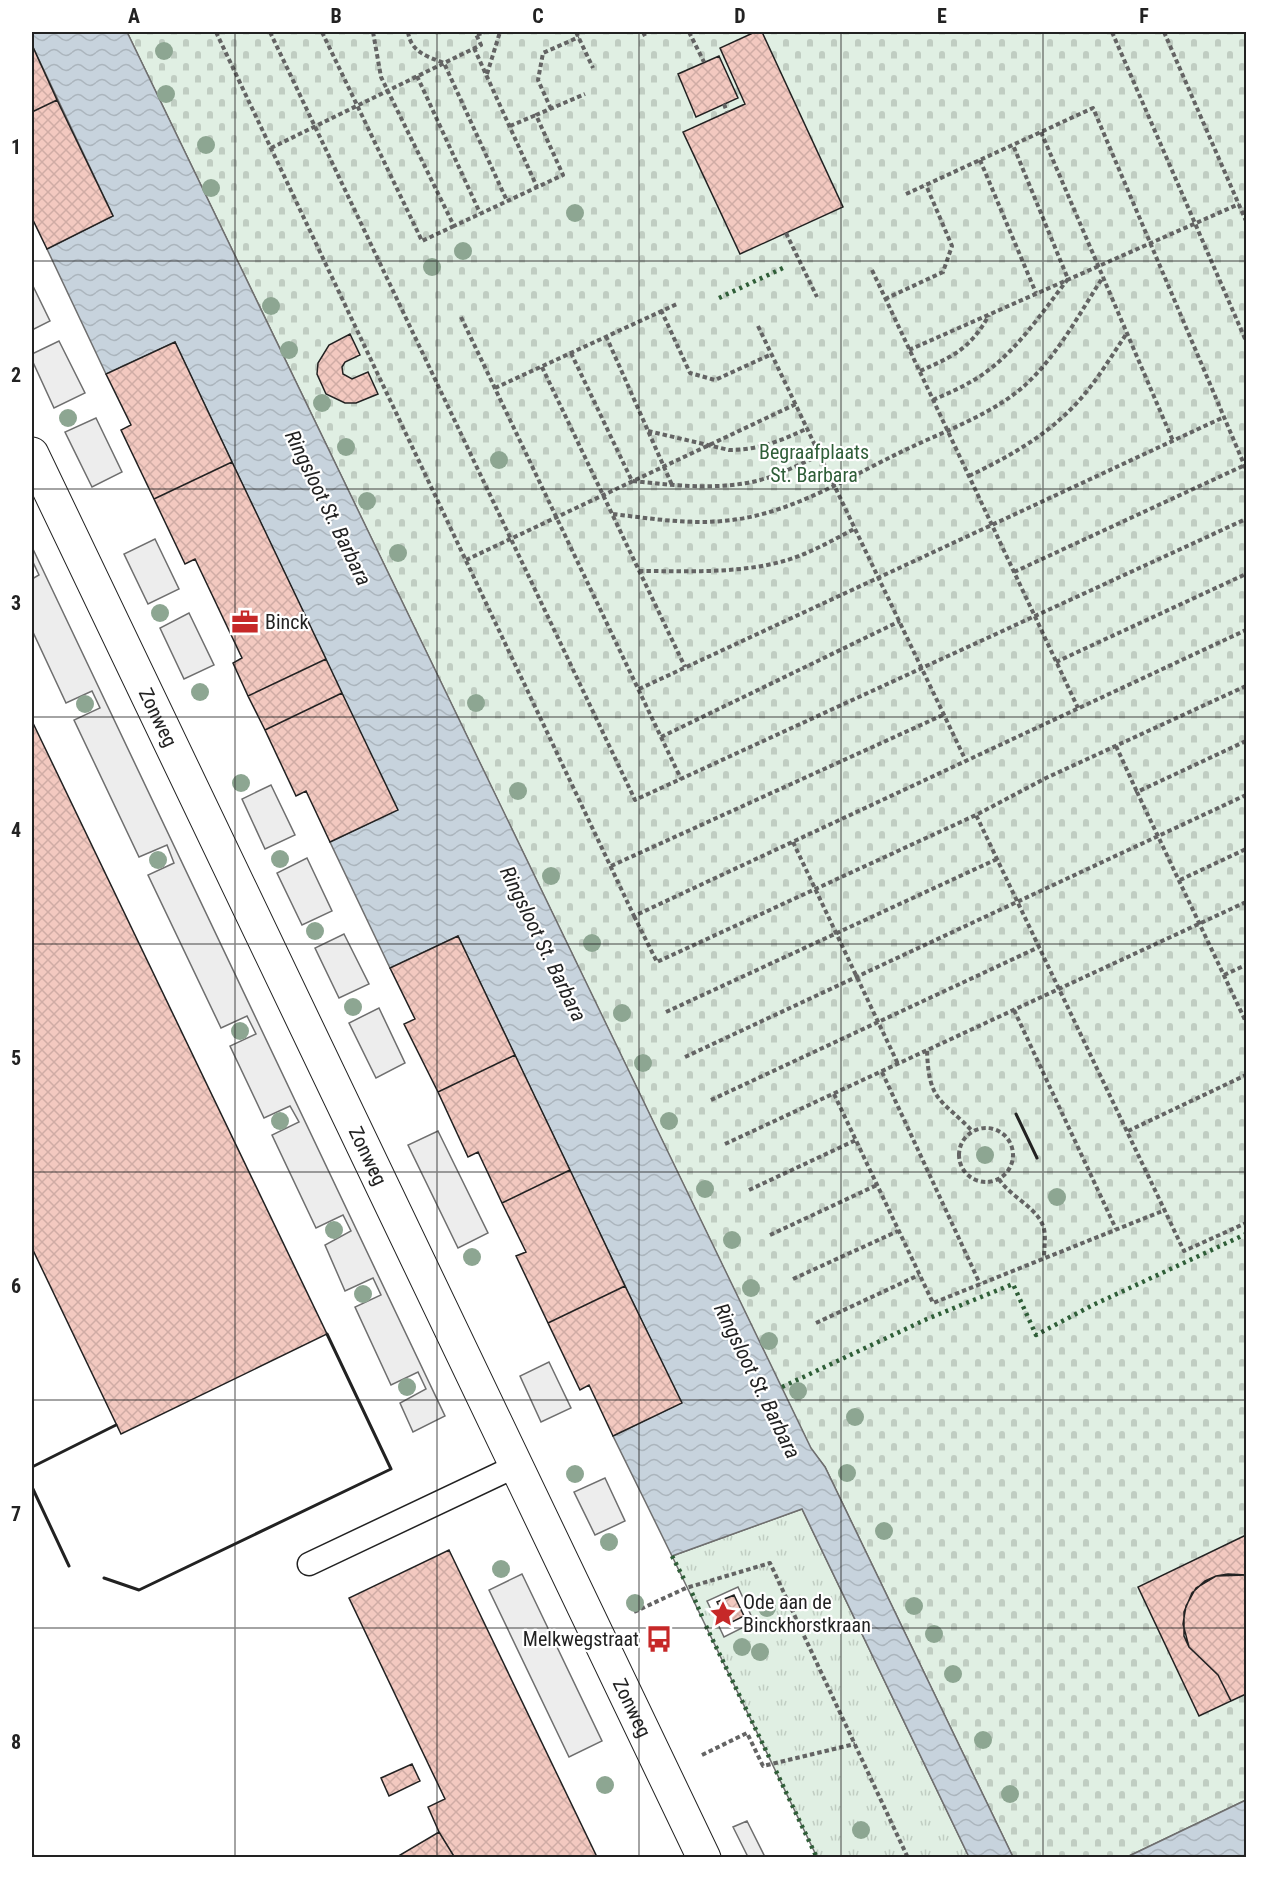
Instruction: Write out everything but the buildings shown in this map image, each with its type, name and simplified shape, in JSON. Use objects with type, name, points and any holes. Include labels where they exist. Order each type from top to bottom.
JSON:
[{"type":"street","name":"Zonweg","points":[[32,454],[704,1857]]},
{"type":"lane","points":[[309,1564],[516,1466]]},
{"type":"path","points":[[216,32],[657,962],[976,815],[1046,778],[1246,686]]},
{"type":"path","points":[[270,32],[635,800],[1246,519]]},
{"type":"path","points":[[322,32],[422,240],[563,175],[536,116]]},
{"type":"path","points":[[373,32],[377,61],[387,91],[454,226]]},
{"type":"path","points":[[408,32],[413,47],[421,55],[444,63],[507,201]]},
{"type":"path","points":[[271,147],[481,45],[476,33],[485,32]]},
{"type":"path","points":[[487,75],[500,32]]},
{"type":"path","points":[[576,32],[594,68]]},
{"type":"path","points":[[643,32],[646,38]]},
{"type":"path","points":[[689,32],[704,62]]},
{"type":"path","points":[[1112,32],[1246,341]]},
{"type":"path","points":[[1164,32],[1246,221]]},
{"type":"path","points":[[551,109],[538,80],[543,53],[579,37]]},
{"type":"path","points":[[474,48],[537,187]]},
{"type":"path","points":[[417,76],[480,213]]},
{"type":"path","points":[[510,126],[585,94]]},
{"type":"path","points":[[724,104],[727,112]]},
{"type":"path","points":[[906,194],[1093,108],[1246,467],[1014,572]]},
{"type":"path","points":[[1041,132],[1173,441]]},
{"type":"path","points":[[1013,146],[1068,279]]},
{"type":"path","points":[[980,160],[1036,293]]},
{"type":"path","points":[[885,299],[943,272],[952,246],[926,185]]},
{"type":"path","points":[[909,350],[1239,204]]},
{"type":"path","points":[[786,233],[816,297]]},
{"type":"path","points":[[872,270],[1078,708]]},
{"type":"path","points":[[613,514],[675,521],[738,519],[789,505],[947,430],[986,411],[1023,387],[1062,340],[1103,277]]},
{"type":"path","points":[[933,400],[971,382],[999,361],[1015,346],[1068,279]]},
{"type":"path","points":[[495,388],[677,304]]},
{"type":"path","points":[[661,310],[690,373],[715,380],[772,354]]},
{"type":"path","points":[[920,371],[964,349],[974,340],[989,314]]},
{"type":"path","points":[[460,317],[681,779]]},
{"type":"path","points":[[758,326],[966,761]]},
{"type":"path","points":[[969,476],[1006,458],[1053,425],[1093,382],[1127,332]]},
{"type":"path","points":[[606,336],[672,485]]},
{"type":"path","points":[[571,353],[632,481]]},
{"type":"path","points":[[542,366],[685,668]]},
{"type":"path","points":[[466,560],[796,404]]},
{"type":"path","points":[[639,689],[1224,417]]},
{"type":"path","points":[[648,430],[729,450],[756,448],[782,440],[808,428]]},
{"type":"path","points":[[632,481],[672,485],[729,486],[781,473],[820,455]]},
{"type":"path","points":[[639,571],[708,571],[768,565],[801,555],[856,528]]},
{"type":"path","points":[[1056,662],[1246,574]]},
{"type":"path","points":[[661,737],[900,621]]},
{"type":"path","points":[[634,916],[1246,630]]},
{"type":"path","points":[[611,867],[945,714]]},
{"type":"path","points":[[1137,792],[1246,741]]},
{"type":"path","points":[[1116,746],[1246,1022]]},
{"type":"path","points":[[685,1057],[1246,795]]},
{"type":"path","points":[[976,815],[1184,1251],[1246,1223]]},
{"type":"path","points":[[793,842],[898,1064]]},
{"type":"path","points":[[1180,880],[1246,849]]},
{"type":"path","points":[[666,1012],[997,859]]},
{"type":"path","points":[[725,1144],[1246,902]]},
{"type":"path","points":[[711,1100],[1039,947]]},
{"type":"path","points":[[1224,975],[1246,965]]},
{"type":"path","points":[[1014,1010],[1116,1230]]},
{"type":"path","points":[[927,1051],[928,1075],[933,1092],[943,1106],[973,1132]]},
{"type":"path","points":[[882,1072],[980,1284]]},
{"type":"path","points":[[1128,1132],[1246,1075]]},
{"type":"path","points":[[834,1094],[933,1303],[1165,1210]]},
{"type":"path","points":[[987,1128],[995,1130],[1008,1141],[1013,1157],[1006,1173],[999,1179],[981,1182],[966,1173],[961,1164],[960,1147],[973,1132],[987,1128]]},
{"type":"path","points":[[749,1190],[856,1140]]},
{"type":"path","points":[[999,1179],[1009,1192],[1039,1218],[1044,1228],[1044,1258]]},
{"type":"path","points":[[770,1235],[877,1185]]},
{"type":"path","points":[[793,1279],[898,1231]]},
{"type":"path","points":[[816,1323],[919,1275]]},
{"type":"path","points":[[595,1630],[686,1588],[770,1563],[908,1857]]},
{"type":"path","points":[[663,1774],[747,1733],[763,1766],[855,1744]]},
{"type":"green space","name":"Begraafplaats St. Barbara","points":[[127,32],[1246,32],[1246,1800],[1127,1857],[1013,1857],[825,1467],[811,1449]]},
{"type":"green space","points":[[802,1509],[969,1857],[817,1857],[672,1556]],"holes":[[[738,1587],[754,1622],[724,1637],[707,1601]]]},
{"type":"shaded area","points":[[32,284],[50,321],[32,330]]},
{"type":"shaded area","points":[[59,341],[85,393],[54,408],[32,360],[32,354]]},
{"type":"shaded area","points":[[96,418],[122,472],[92,487],[65,432]]},
{"type":"shaded area","points":[[155,539],[179,589],[148,604],[124,554]]},
{"type":"shaded area","points":[[32,547],[445,1416],[413,1432],[400,1403],[426,1389],[418,1372],[391,1385],[355,1307],[381,1295],[373,1278],[345,1291],[325,1245],[351,1231],[343,1215],[316,1228],[272,1135],[299,1122],[290,1106],[264,1118],[230,1046],[256,1034],[247,1016],[221,1028],[148,875],[174,863],[167,845],[139,857],[74,720],[100,708],[92,691],[66,703],[32,630],[32,579],[39,575],[32,560]]},
{"type":"shaded area","points":[[189,613],[214,665],[184,679],[160,628]]},
{"type":"shaded area","points":[[271,785],[295,835],[265,849],[242,799]]},
{"type":"shaded area","points":[[307,858],[332,911],[302,925],[277,873]]},
{"type":"shaded area","points":[[344,934],[369,984],[339,998],[315,948]]},
{"type":"shaded area","points":[[379,1008],[405,1063],[376,1078],[349,1023]]},
{"type":"shaded area","points":[[438,1131],[488,1233],[458,1248],[408,1145]]},
{"type":"shaded area","points":[[549,1362],[571,1408],[541,1422],[520,1376]]},
{"type":"shaded area","points":[[605,1478],[625,1521],[595,1535],[574,1492]]},
{"type":"shaded area","points":[[522,1574],[602,1741],[569,1757],[489,1590]]},
{"type":"shaded area","points":[[747,1821],[765,1857],[748,1857],[733,1827]]},
{"type":"water","name":"Ringsloot St. Barbara","points":[[32,32],[127,32],[811,1448],[825,1467],[1013,1857],[969,1857],[802,1509],[672,1556],[613,1436],[681,1403],[458,936],[390,968],[330,842],[397,810],[175,342],[106,374],[47,249],[113,216],[32,45]]},
{"type":"water","points":[[1246,1800],[1246,1857],[1127,1857]]},
{"type":"hedge","points":[[719,298],[783,268]]},
{"type":"hedge","points":[[782,1387],[927,1319],[1013,1284],[1036,1335],[1093,1305],[1246,1234]]},
{"type":"hedge","points":[[672,1556],[685,1581]]},
{"type":"hedge","points":[[692,1593],[703,1619]]},
{"type":"hedge","points":[[706,1626],[770,1759]]},
{"type":"hedge","points":[[776,1771],[817,1858]]},
{"type":"wall","points":[[1016,1114],[1037,1158]]},
{"type":"wall","points":[[104,1578],[139,1590],[391,1469],[327,1334]]},
{"type":"wall","points":[[32,1467],[116,1425]]},
{"type":"wall","points":[[32,1487],[69,1566]]},
{"type":"wall","points":[[32,1853],[34,1858]]},
{"type":"place","name":"Binck","points":[[245,622]]},
{"type":"place","name":"Ode aan de Binckhorstkraan","points":[[723,1614]]},
{"type":"place","name":"Melkwegstraat","points":[[659,1639]]}]
